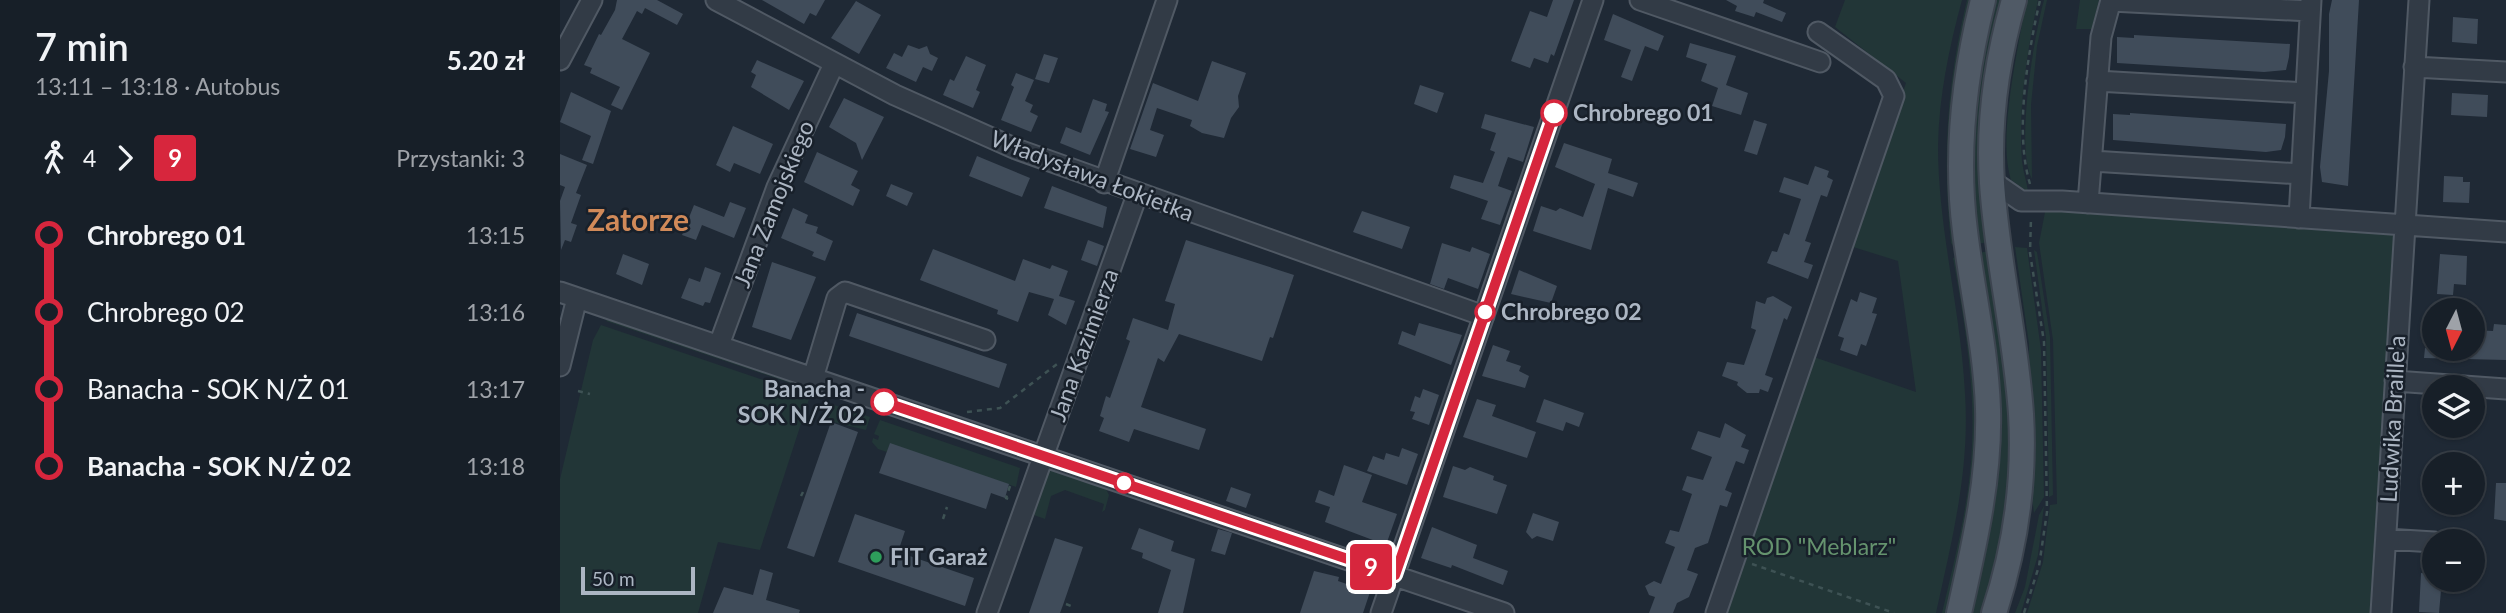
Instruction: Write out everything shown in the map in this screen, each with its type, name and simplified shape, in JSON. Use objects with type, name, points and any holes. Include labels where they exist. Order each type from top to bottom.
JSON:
[{"type":"main road","points":[[1959,613],[1983,493],[1988,442],[1986,374],[1965,230],[1960,141],[1965,83],[1983,0]]},
{"type":"main road","points":[[1994,613],[2015,526],[2021,455],[2014,350],[1992,181],[1995,96],[2002,48],[2014,0]]},
{"type":"street","points":[[560,61],[592,0]]},
{"type":"street","name":"Władysława Łokietka","points":[[716,0],[834,64],[989,138],[1137,195],[1484,316]]},
{"type":"street","points":[[1104,183],[1167,0]]},
{"type":"street","points":[[1381,613],[1593,0]]},
{"type":"street","points":[[1640,0],[1820,62]]},
{"type":"street","points":[[2088,203],[2101,37],[2111,0],[2311,5],[2299,218]]},
{"type":"street","name":"Ludwika Braille'a","points":[[2381,613],[2419,0]]},
{"type":"street","points":[[1716,613],[1894,96],[1886,80],[1818,32]]},
{"type":"street","name":"Jana Zamojskiego","points":[[719,345],[774,193],[834,64]]},
{"type":"street","points":[[2414,67],[2506,72]]},
{"type":"street","points":[[2097,81],[2306,93]]},
{"type":"street","points":[[2092,161],[2301,174]]},
{"type":"street","points":[[1992,181],[2025,197],[2506,232]]},
{"type":"street","name":"Jana Kazimierza","points":[[987,613],[1137,195]]},
{"type":"street","points":[[1996,227],[2025,197]]},
{"type":"street","points":[[813,377],[837,298],[845,292],[985,340]]},
{"type":"street","points":[[560,366],[569,295],[1504,613]]},
{"type":"street","points":[[2395,381],[2506,389]]},
{"type":"street","points":[[2386,539],[2422,541]]},
{"type":"path","points":[[2025,197],[2024,123],[2032,41],[2040,0]]},
{"type":"path","points":[[956,412],[1000,408],[1060,362]]},
{"type":"path","points":[[578,391],[590,394]]},
{"type":"path","points":[[1006,498],[1010,486]]},
{"type":"path","points":[[943,519],[947,507]]},
{"type":"path","points":[[1742,561],[1894,613]]},
{"type":"path","points":[[1066,604],[1071,606]]},
{"type":"path","points":[[1873,613],[1876,607]]},
{"type":"green space","name":"ROD \"Meblarz\"","points":[[1845,0],[1962,0],[1946,72],[1938,146],[1942,208],[1965,394],[1965,450],[1954,532],[1936,613],[1724,613],[1814,357],[1916,392],[1898,261],[1850,246],[1906,83],[1835,27]]},
{"type":"green space","points":[[1967,0],[1975,0],[1959,246],[1954,247],[1951,243],[1948,212],[1948,120],[1955,61]]},
{"type":"green space","points":[[1992,0],[2005,0],[1989,242],[1976,244],[1972,151],[1976,91]]},
{"type":"green space","points":[[2026,0],[2038,0],[2022,100],[2022,161],[2028,192],[2011,180],[2006,140]]},
{"type":"green space","points":[[2044,0],[2047,0],[2037,46],[2031,105],[2032,179],[2027,164],[2026,118],[2031,64]]},
{"type":"green space","points":[[2080,0],[2099,0],[2092,29],[2076,29]]},
{"type":"green space","points":[[2046,207],[2392,235],[2396,242],[2375,613],[2027,613],[2043,562],[2050,505],[2057,504],[2053,340],[2039,243]]},
{"type":"green space","points":[[2015,247],[2027,248],[2041,350],[2044,497],[2034,513],[2029,477],[2029,344]]},
{"type":"green space","points":[[2034,250],[2037,252],[2050,337],[2053,495],[2049,497],[2046,337]]},
{"type":"green space","points":[[1990,251],[2011,392],[2009,517],[1985,613],[1968,613],[1982,551],[1977,253]]},
{"type":"green space","points":[[1961,255],[1974,345],[1978,464],[1950,613],[1942,613],[1957,550],[1971,466],[1970,374],[1953,258]]},
{"type":"green space","points":[[608,318],[808,386],[811,390],[606,321]]},
{"type":"green space","points":[[601,325],[810,396],[760,550],[718,542],[698,613],[560,613],[560,479],[593,340]]},
{"type":"green space","points":[[825,402],[870,417],[866,430],[821,419]]},
{"type":"green space","points":[[880,420],[1020,468],[1016,487],[890,444],[887,452],[878,449],[872,442],[873,438],[878,440],[879,436],[874,434]]},
{"type":"green space","points":[[1055,469],[1105,487],[1109,495],[1105,510],[1102,512],[1104,504],[1065,490],[1051,496],[1045,519],[1031,514],[1047,473]]},
{"type":"green space","points":[[2044,506],[2038,555],[2021,613],[2015,613],[2025,587],[2039,515]]},
{"type":"building","points":[[617,0],[657,0],[683,14],[677,25],[645,8],[642,14],[637,11],[622,39],[650,53],[622,110],[611,105],[620,87],[590,73],[592,68],[584,65],[599,34],[601,35],[615,10]]},
{"type":"building","points":[[762,0],[825,0],[816,16],[810,13],[804,24]]},
{"type":"building","points":[[1553,0],[1574,0],[1554,56],[1551,54],[1548,63],[1534,58],[1530,68],[1511,61],[1530,11],[1547,17]]},
{"type":"building","points":[[1726,0],[1764,0],[1763,3],[1786,13],[1782,22],[1756,12],[1754,17],[1735,11],[1737,6]]},
{"type":"building","points":[[2332,0],[2359,0],[2348,186],[2322,182],[2320,167]]},
{"type":"building","points":[[856,1],[881,15],[859,54],[831,38]]},
{"type":"building","points":[[1613,14],[1664,36],[1658,51],[1645,46],[1632,81],[1621,77],[1631,50],[1604,40]]},
{"type":"building","points":[[2453,17],[2478,19],[2477,44],[2452,42]]},
{"type":"building","points":[[2134,35],[2290,44],[2289,57],[2286,70],[2264,72],[2117,63],[2117,37],[2134,38]]},
{"type":"building","points":[[1690,43],[1736,56],[1726,85],[1748,93],[1741,115],[1712,106],[1718,88],[1701,81],[1707,64],[1686,57]]},
{"type":"building","points":[[908,45],[919,49],[927,46],[930,54],[938,58],[932,71],[923,67],[916,82],[886,68],[894,53],[902,57]]},
{"type":"building","points":[[1044,54],[1058,58],[1049,83],[1035,79]]},
{"type":"building","points":[[966,56],[986,65],[976,90],[980,92],[973,108],[943,95],[950,79],[954,81]]},
{"type":"building","points":[[757,60],[804,81],[789,110],[751,87],[756,75],[751,72]]},
{"type":"building","points":[[1212,61],[1246,73],[1238,96],[1239,107],[1231,118],[1224,138],[1202,133],[1190,126],[1192,120],[1157,108],[1150,130],[1164,135],[1156,157],[1130,149],[1153,83],[1198,101]]},
{"type":"building","points":[[1016,73],[1034,80],[1025,101],[1033,105],[1030,112],[1038,116],[1031,132],[1001,120],[1014,87],[1011,85]]},
{"type":"building","points":[[1420,85],[1444,93],[1437,113],[1414,104]]},
{"type":"building","points":[[571,92],[611,111],[593,164],[582,160],[591,136],[560,122]]},
{"type":"building","points":[[2452,93],[2488,95],[2487,117],[2451,115]]},
{"type":"building","points":[[844,98],[884,117],[862,160],[856,143],[829,127]]},
{"type":"building","points":[[1093,99],[1107,104],[1105,111],[1109,112],[1090,155],[1060,143],[1066,127],[1081,133]]},
{"type":"building","points":[[1485,114],[1534,127],[1523,162],[1508,157],[1504,168],[1498,186],[1512,191],[1500,225],[1481,219],[1488,201],[1450,188],[1454,175],[1483,183],[1495,152],[1490,150],[1496,133],[1481,128]]},
{"type":"building","points":[[2113,114],[2286,124],[2285,137],[2281,150],[2266,152],[2113,140]]},
{"type":"building","points":[[1754,120],[1767,124],[1757,155],[1744,151]]},
{"type":"building","points":[[733,126],[773,144],[760,174],[734,163],[730,172],[716,165]]},
{"type":"building","points":[[1564,143],[1612,159],[1608,173],[1638,183],[1633,197],[1608,188],[1591,250],[1533,231],[1541,206],[1556,211],[1560,208],[1583,217],[1595,184],[1555,167]]},
{"type":"building","points":[[817,152],[858,171],[851,185],[860,190],[853,206],[804,182]]},
{"type":"building","points":[[560,154],[587,165],[576,193],[581,195],[571,223],[577,225],[571,242],[565,240],[561,250],[560,201],[565,187],[560,185]]},
{"type":"building","points":[[977,156],[1030,178],[1022,197],[969,176]]},
{"type":"building","points":[[1815,166],[1829,171],[1827,177],[1833,180],[1827,197],[1821,195],[1805,241],[1811,243],[1804,262],[1813,265],[1808,279],[1767,263],[1772,251],[1777,252],[1784,233],[1789,235],[1801,199],[1779,192],[1784,177],[1808,185]]},
{"type":"building","points":[[2444,176],[2463,177],[2463,182],[2470,182],[2469,203],[2443,202]]},
{"type":"building","points":[[891,184],[913,193],[907,206],[886,196]]},
{"type":"building","points":[[1052,186],[1107,207],[1103,228],[1044,208]]},
{"type":"building","points":[[730,202],[746,208],[734,238],[702,225],[696,240],[682,235],[694,205],[724,217]]},
{"type":"building","points":[[793,208],[808,215],[805,223],[818,227],[816,233],[833,241],[825,261],[812,256],[814,252],[781,238]]},
{"type":"building","points":[[1362,211],[1410,227],[1402,249],[1353,232]]},
{"type":"building","points":[[1088,240],[1104,246],[1097,266],[1081,260]]},
{"type":"building","points":[[1186,240],[1294,275],[1273,338],[1270,337],[1262,361],[1179,334],[1164,362],[1158,358],[1141,407],[1206,429],[1199,450],[1134,429],[1129,442],[1099,431],[1104,418],[1100,416],[1106,396],[1110,398],[1130,341],[1126,339],[1133,318],[1168,330],[1175,304],[1165,301]]},
{"type":"building","points":[[1442,243],[1470,252],[1472,247],[1490,254],[1478,289],[1448,278],[1444,289],[1430,284]]},
{"type":"building","points":[[933,249],[1015,281],[1023,259],[1050,269],[1052,265],[1068,271],[1059,296],[1075,301],[1066,325],[1048,315],[1054,299],[1029,292],[1018,322],[997,314],[998,310],[920,280]]},
{"type":"building","points":[[623,254],[649,264],[642,285],[616,274]]},
{"type":"building","points":[[2440,254],[2467,256],[2466,285],[2454,284],[2453,295],[2437,294]]},
{"type":"building","points":[[772,262],[816,277],[791,340],[752,327]]},
{"type":"building","points":[[705,267],[721,273],[710,303],[705,302],[703,306],[681,298],[689,278],[700,282]]},
{"type":"building","points":[[1519,270],[1557,286],[1551,303],[1511,294]]},
{"type":"building","points":[[1860,292],[1877,298],[1872,313],[1877,314],[1866,346],[1861,344],[1857,356],[1840,350],[1844,338],[1838,336],[1851,299],[1857,302]]},
{"type":"building","points":[[1773,296],[1792,307],[1787,320],[1784,318],[1765,375],[1773,378],[1768,392],[1760,389],[1759,393],[1747,393],[1737,385],[1738,382],[1722,376],[1727,362],[1744,365],[1756,330],[1751,328],[1756,301],[1765,304],[1767,298]]},
{"type":"building","points":[[857,313],[1007,364],[999,388],[849,336]]},
{"type":"building","points":[[1419,323],[1462,335],[1451,365],[1398,344],[1402,331],[1415,336]]},
{"type":"building","points":[[2494,324],[2506,325],[2506,360],[2485,359],[2485,331],[2493,331]]},
{"type":"building","points":[[1493,345],[1510,351],[1506,361],[1521,366],[1519,371],[1529,376],[1525,388],[1482,376]]},
{"type":"building","points":[[1423,389],[1439,395],[1429,425],[1412,419],[1415,412],[1410,411],[1415,396],[1420,398]]},
{"type":"building","points":[[1477,399],[1496,405],[1492,416],[1536,432],[1527,458],[1463,437]]},
{"type":"building","points":[[1544,399],[1584,413],[1579,427],[1566,422],[1563,431],[1536,422]]},
{"type":"building","points":[[831,422],[858,432],[814,557],[787,548]]},
{"type":"building","points":[[1725,423],[1746,435],[1741,447],[1749,450],[1744,464],[1736,461],[1725,490],[1732,493],[1727,507],[1720,505],[1708,543],[1695,548],[1687,570],[1698,574],[1689,597],[1677,603],[1673,613],[1649,613],[1655,597],[1649,595],[1645,586],[1654,581],[1661,584],[1675,547],[1665,543],[1670,530],[1679,532],[1692,494],[1682,490],[1687,476],[1703,480],[1712,457],[1691,449],[1698,431],[1720,438]]},
{"type":"building","points":[[890,443],[1009,484],[1005,498],[991,493],[986,509],[879,473]]},
{"type":"building","points":[[1402,448],[1418,454],[1407,485],[1367,471],[1373,456],[1384,460],[1386,453],[1399,457]]},
{"type":"building","points":[[1344,465],[1372,475],[1362,502],[1397,514],[1386,545],[1325,522],[1330,507],[1315,502],[1319,490],[1334,496]]},
{"type":"building","points":[[1453,466],[1465,470],[1470,467],[1494,476],[1493,480],[1507,485],[1497,514],[1443,497]]},
{"type":"building","points":[[2496,483],[2506,483],[2506,521],[2494,519]]},
{"type":"building","points":[[1231,487],[1251,494],[1246,508],[1226,501]]},
{"type":"building","points":[[1533,513],[1559,522],[1553,541],[1537,536],[1532,539],[1526,532]]},
{"type":"building","name":"FIT Garaż","points":[[855,514],[905,531],[898,552],[974,578],[965,606],[838,562]]},
{"type":"building","points":[[1432,527],[1477,545],[1473,558],[1508,571],[1503,585],[1452,565],[1451,568],[1421,558]]},
{"type":"building","points":[[1139,528],[1174,541],[1171,551],[1195,559],[1183,613],[1158,613],[1171,570],[1142,558],[1143,553],[1131,549]]},
{"type":"building","points":[[1218,529],[1232,533],[1225,555],[1211,551]]},
{"type":"building","points":[[1055,538],[1083,547],[1063,605],[1060,613],[1029,613]]},
{"type":"building","points":[[760,569],[773,573],[766,600],[800,610],[799,613],[713,613],[724,587],[753,595]]},
{"type":"building","points":[[1314,571],[1339,577],[1338,581],[1370,592],[1363,613],[1300,613]]},
{"type":"building","points":[[2421,573],[2422,592],[2441,592],[2439,613],[2419,612]]},
{"type":"bus line","name":"9","points":[[884,402],[1395,575],[1554,113]]},
{"type":"place","name":"Chrobrego 01","points":[[1554,113]]},
{"type":"place","name":"Chrobrego 02","points":[[1485,312]]},
{"type":"place","name":"Banacha - SOK N/Ż 02","points":[[884,402]]},
{"type":"place","name":"FIT Garaż","points":[[876,557]]},
{"type":"district","name":"Zatorze","points":[[638,221]]}]
